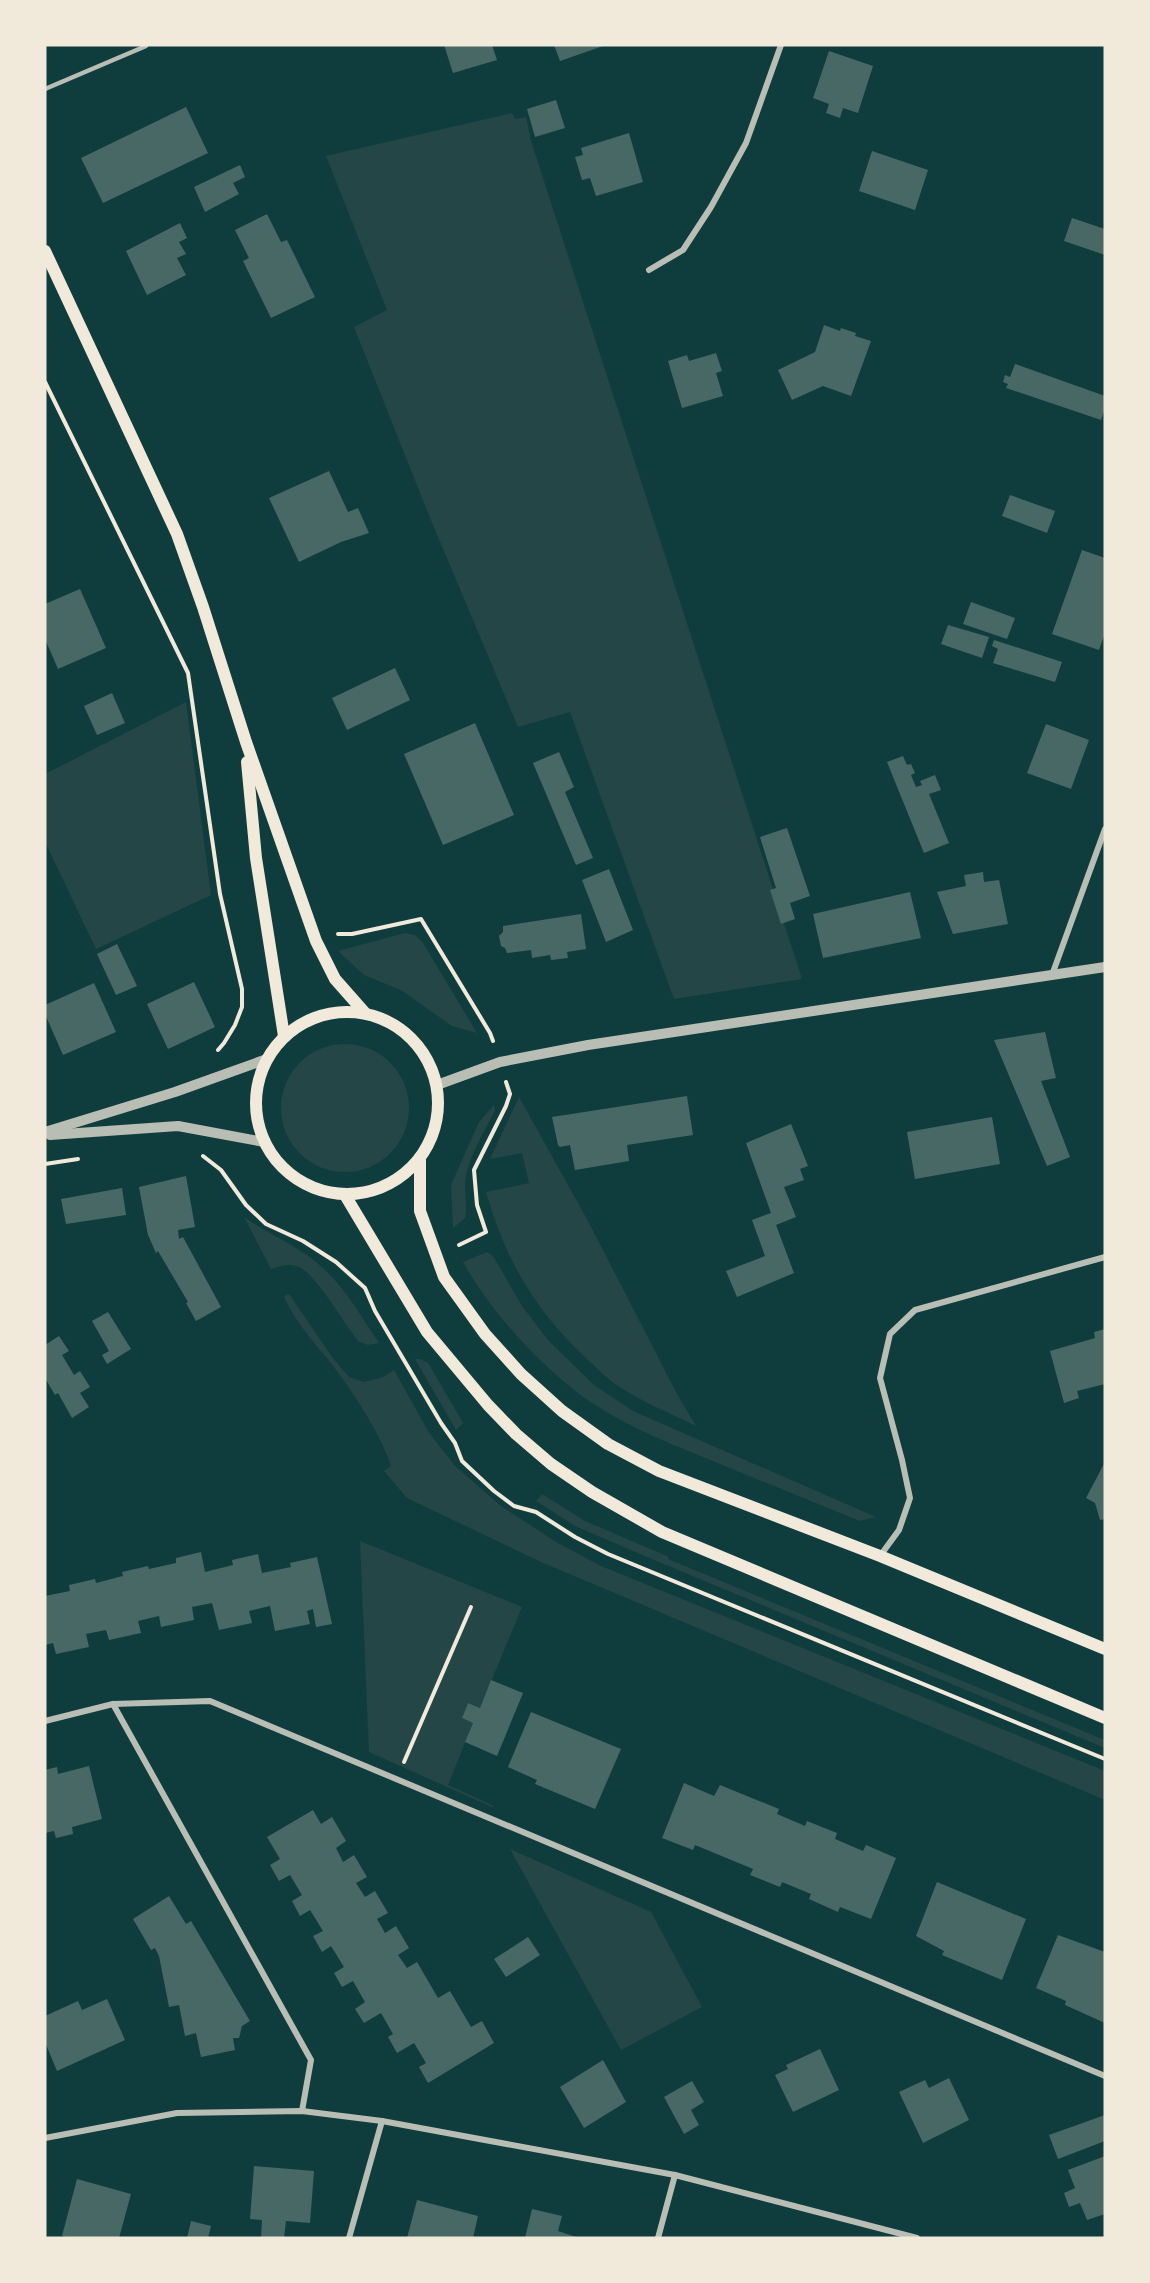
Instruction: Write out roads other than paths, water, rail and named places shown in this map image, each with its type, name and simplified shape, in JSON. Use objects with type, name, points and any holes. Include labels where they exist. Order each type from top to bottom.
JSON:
[{"type":"main road","points":[[45,251],[177,534],[246,742],[316,941],[335,979],[365,1013]]},
{"type":"main road","points":[[246,742],[256,858],[284,1036]]},
{"type":"main road","points":[[336,1012],[365,1013],[390,1022],[412,1038],[428,1059],[437,1084],[439,1111],[433,1137],[420,1160],[399,1179],[374,1191],[345,1195],[320,1191],[297,1180],[278,1163],[264,1142],[256,1114],[257,1086],[267,1059],[284,1036],[308,1020],[336,1012]]},
{"type":"main road","points":[[420,1160],[420,1211],[444,1277],[521,1374],[562,1411],[608,1444],[659,1471],[880,1556],[1105,1649]]},
{"type":"main road","points":[[345,1195],[427,1332],[488,1405],[516,1434],[551,1464],[662,1532],[1105,1718]]},
{"type":"street","points":[[649,270],[683,250],[711,207],[746,143],[781,45]]},
{"type":"street","points":[[1052,976],[1105,829]]},
{"type":"street","points":[[437,1084],[500,1062],[588,1045],[1105,968]]},
{"type":"street","points":[[45,1134],[175,1092],[267,1059]]},
{"type":"street","points":[[45,1134],[178,1126],[264,1142]]},
{"type":"street","points":[[880,1556],[899,1530],[910,1498],[880,1378],[890,1334],[915,1310],[1105,1257]]},
{"type":"street","points":[[45,1721],[113,1704],[210,1701],[1105,2076]]},
{"type":"street","points":[[113,1704],[311,2060],[302,2111]]},
{"type":"street","points":[[45,2138],[177,2113],[302,2111],[382,2121],[675,2175],[917,2238]]},
{"type":"street","points":[[349,2238],[382,2121]]},
{"type":"street","points":[[658,2238],[675,2175]]},
{"type":"lane","points":[[45,89],[146,46]]}]
